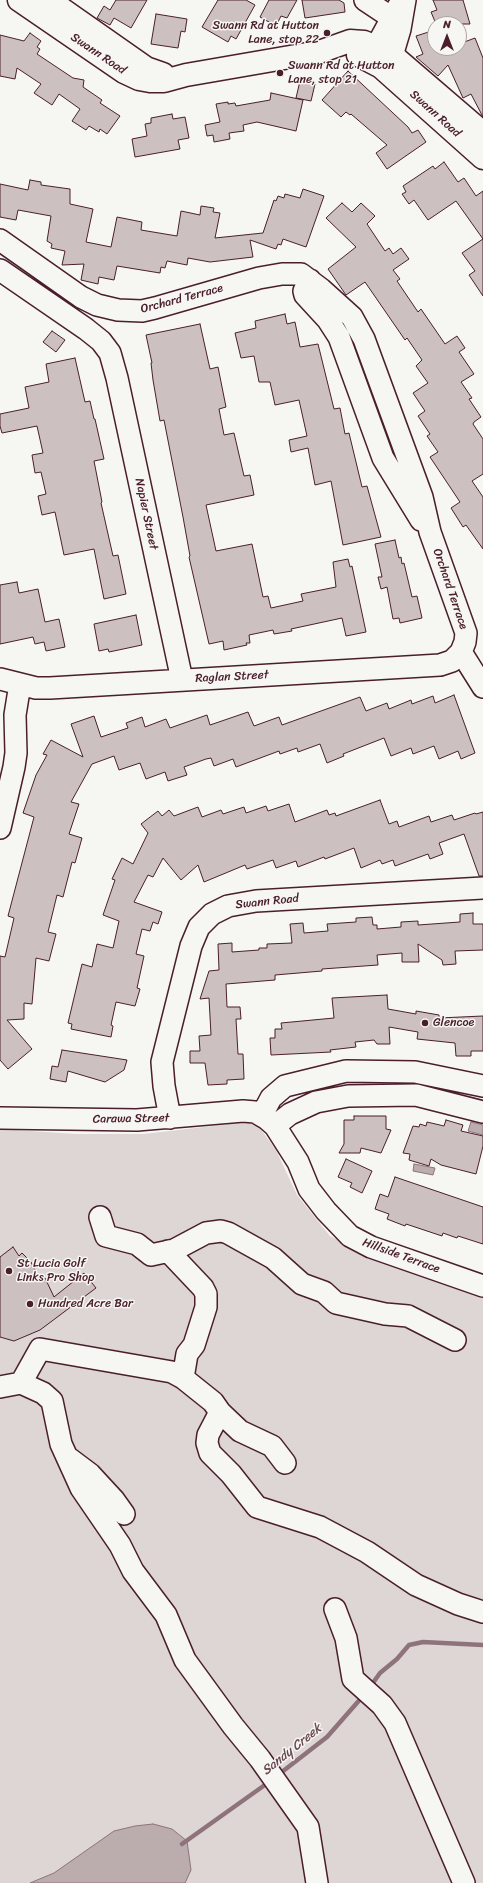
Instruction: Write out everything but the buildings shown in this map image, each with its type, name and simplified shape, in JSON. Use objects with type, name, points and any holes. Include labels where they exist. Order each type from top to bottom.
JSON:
[{"type":"main road","name":"Swann Road","points":[[19,0],[131,76],[143,80],[160,82],[186,75],[319,52],[381,55],[416,74],[483,133]]},
{"type":"main road","name":"Swann Road","points":[[49,0],[149,70],[160,73],[186,75]]},
{"type":"main road","name":"Swann Road","points":[[381,55],[483,158]]},
{"type":"street","points":[[366,0],[392,18]]},
{"type":"street","points":[[381,55],[392,18],[404,0]]},
{"type":"street","points":[[381,55],[400,29],[404,0]]},
{"type":"street","name":"Orchard Terrace","points":[[0,240],[81,297],[97,305],[118,310],[142,311],[160,307],[275,274],[297,274],[310,280],[304,291],[305,295],[328,320],[339,337],[383,458],[409,502],[430,532],[464,628],[465,642],[461,652]]},
{"type":"street","name":"Napier Street","points":[[0,270],[83,327],[108,349],[117,378],[182,680]]},
{"type":"street","points":[[461,652],[483,687]]},
{"type":"street","name":"Raglan Street","points":[[0,679],[36,688],[50,688],[440,665],[452,661],[461,652]]},
{"type":"street","points":[[0,828],[14,767],[15,715],[20,684]]},
{"type":"street","points":[[0,743],[15,715]]},
{"type":"street","name":"Swann Road","points":[[146,1120],[155,1075],[162,1062],[193,940],[204,921],[217,911],[235,904],[256,901],[483,888]]},
{"type":"street","name":"Swann Road","points":[[162,1062],[164,1090],[170,1118]]},
{"type":"street","points":[[483,1086],[415,1072],[346,1071],[285,1086],[271,1098],[268,1120],[290,1114],[316,1102],[348,1096],[416,1095],[483,1112]]},
{"type":"street","name":"Carawa Street","points":[[0,1118],[146,1120],[243,1111],[268,1120]]},
{"type":"street","name":"Hillside Terrace","points":[[268,1120],[298,1162],[309,1189],[326,1211],[350,1236],[371,1246],[483,1286]]},
{"type":"street","points":[[100,1217],[106,1236],[137,1244],[151,1255],[168,1252],[206,1233],[221,1231],[273,1258],[302,1284],[324,1292],[336,1303],[385,1314],[408,1316],[455,1340]]},
{"type":"street","points":[[168,1252],[203,1288],[206,1300],[206,1307],[194,1345],[188,1354],[183,1378]]},
{"type":"street","points":[[21,1383],[40,1349],[172,1372],[183,1378],[213,1402],[220,1412],[240,1431],[272,1446],[285,1463]]},
{"type":"street","points":[[0,1387],[21,1383],[43,1393],[52,1401],[61,1444],[81,1488],[120,1545],[133,1571],[166,1616],[185,1660],[233,1726],[260,1759],[308,1827],[317,1883]]},
{"type":"street","points":[[220,1412],[208,1435],[207,1443],[210,1453],[231,1474],[257,1507],[320,1527],[367,1552],[416,1585],[458,1604],[483,1612]]},
{"type":"street","points":[[68,1457],[90,1474],[114,1500],[124,1514]]},
{"type":"street","points":[[335,1609],[346,1638],[353,1679],[382,1705],[394,1723],[464,1883]]},
{"type":"shaded area","points":[[247,1122],[259,1127],[276,1150],[297,1195],[330,1236],[388,1264],[483,1297],[483,1883],[0,1883],[0,1129],[76,1134],[144,1134]]},
{"type":"shaded area","points":[[471,1122],[483,1125],[483,1135],[468,1131]]},
{"type":"shaded area","points":[[414,1164],[435,1168],[433,1175],[413,1171]]},
{"type":"shaded area","points":[[153,1824],[172,1829],[187,1841],[191,1870],[185,1883],[30,1883],[54,1873],[114,1831],[135,1826]]},
{"type":"waterway","name":"Sandy Creek","points":[[370,1687],[380,1673],[397,1659],[409,1645],[423,1642],[483,1645]]},
{"type":"waterway","name":"Sandy Creek","points":[[278,1775],[327,1737],[363,1696]]},
{"type":"waterway","name":"Sandy Creek","points":[[182,1844],[269,1782]]},
{"type":"place","name":"Swann Rd at Hutton Lane, stop 22","points":[[327,33]]},
{"type":"place","name":"Swann Rd at Hutton Lane, stop 21","points":[[280,73]]},
{"type":"place","name":"Glencoe","points":[[425,1023]]},
{"type":"place","name":"St Lucia Golf Links Pro Shop","points":[[9,1271]]},
{"type":"place","name":"Hundred Acre Bar","points":[[30,1304]]}]
